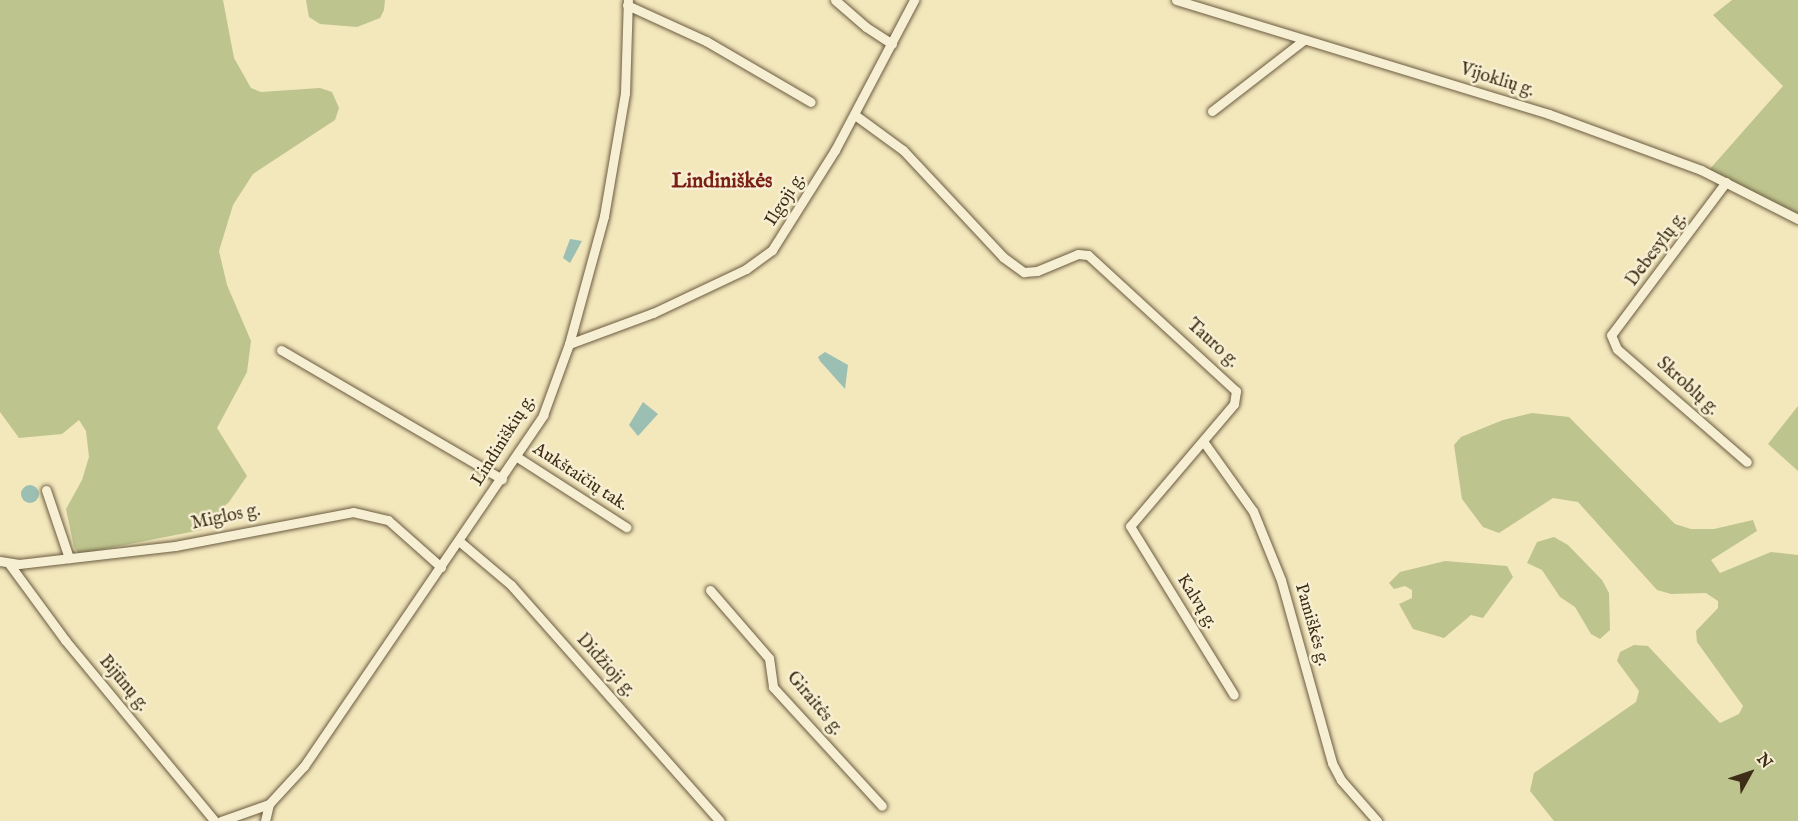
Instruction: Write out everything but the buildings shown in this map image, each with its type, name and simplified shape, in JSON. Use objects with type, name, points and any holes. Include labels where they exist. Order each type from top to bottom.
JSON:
[{"type":"street","points":[[835,0],[892,44]]},
{"type":"street","name":"Ilgoji g.","points":[[569,344],[653,313],[764,258],[782,239],[855,115],[915,0]]},
{"type":"street","name":"Vijoklių g.","points":[[1176,0],[1549,114],[1726,182],[1798,219]]},
{"type":"street","points":[[627,3],[705,41],[811,102]]},
{"type":"street","name":"Lindiniškių g.","points":[[269,804],[304,766],[502,479],[543,415],[569,344],[604,216],[622,116],[627,3]]},
{"type":"street","points":[[1212,111],[1304,40]]},
{"type":"street","name":"Tauro g.","points":[[855,115],[903,150],[968,222],[1024,272],[1037,271],[1078,254],[1088,255],[1236,391],[1234,404],[1130,526]]},
{"type":"street","name":"Debesylų g.","points":[[1611,335],[1726,182]]},
{"type":"street","name":"Skroblų g.","points":[[1611,335],[1617,349],[1747,462]]},
{"type":"street","points":[[281,350],[502,479]]},
{"type":"street","name":"Pamiškės g.","points":[[1203,441],[1253,511],[1270,550],[1294,616],[1332,763],[1341,780],[1377,821]]},
{"type":"street","name":"Aukštaičių tak.","points":[[517,456],[626,527]]},
{"type":"street","points":[[46,490],[69,558]]},
{"type":"street","name":"Miglos g.","points":[[0,561],[10,565],[175,546],[353,512],[388,520],[441,567]]},
{"type":"street","name":"Kalvų g.","points":[[1130,526],[1234,695]]},
{"type":"street","name":"Didžioji g.","points":[[459,541],[511,585],[720,821]]},
{"type":"street","name":"Bijūnų g.","points":[[10,565],[65,640],[215,821]]},
{"type":"street","name":"Giraitės g.","points":[[710,590],[769,658],[773,687],[882,806]]},
{"type":"street","points":[[221,821],[269,804]]},
{"type":"street","points":[[265,821],[269,804]]},
{"type":"green space","points":[[0,0],[223,0],[234,58],[251,88],[261,92],[320,88],[332,92],[339,108],[335,120],[253,174],[233,205],[219,251],[227,285],[251,341],[247,372],[217,428],[247,476],[229,502],[201,530],[79,554],[74,547],[66,509],[82,480],[89,457],[86,431],[79,420],[62,434],[19,438],[0,412]]},
{"type":"green space","points":[[306,0],[385,0],[380,18],[357,27],[320,24],[309,17]]},
{"type":"green space","points":[[1732,0],[1798,0],[1798,215],[1709,170],[1783,86],[1713,15]]},
{"type":"green space","points":[[1798,406],[1798,471],[1768,444]]},
{"type":"green space","points":[[1532,413],[1569,417],[1675,524],[1691,529],[1714,529],[1753,520],[1757,531],[1711,560],[1720,573],[1771,552],[1798,555],[1798,821],[1554,821],[1530,791],[1534,773],[1636,702],[1639,691],[1617,661],[1620,652],[1634,645],[1648,646],[1720,723],[1739,714],[1743,706],[1697,642],[1696,631],[1718,608],[1718,601],[1706,593],[1671,594],[1657,590],[1578,502],[1553,498],[1499,533],[1483,527],[1462,499],[1454,445],[1461,437],[1503,420]]},
{"type":"green space","points":[[1554,537],[1568,545],[1602,580],[1609,593],[1610,630],[1600,639],[1591,634],[1575,607],[1560,597],[1542,570],[1527,563],[1537,542]]},
{"type":"green space","points":[[1445,561],[1507,566],[1513,577],[1483,618],[1471,615],[1444,638],[1413,629],[1399,604],[1412,598],[1412,590],[1405,586],[1394,589],[1389,583],[1400,572]]},
{"type":"water","points":[[570,239],[582,241],[570,263],[563,258]]},
{"type":"water","points":[[825,352],[848,365],[845,389],[820,361],[818,357]]},
{"type":"water","points":[[643,402],[658,414],[638,436],[629,425]]},
{"type":"water","points":[[30,485],[36,488],[39,494],[36,500],[30,503],[24,500],[21,494],[24,488]]},
{"type":"district","name":"Lindiniškės","points":[[722,182]]}]
